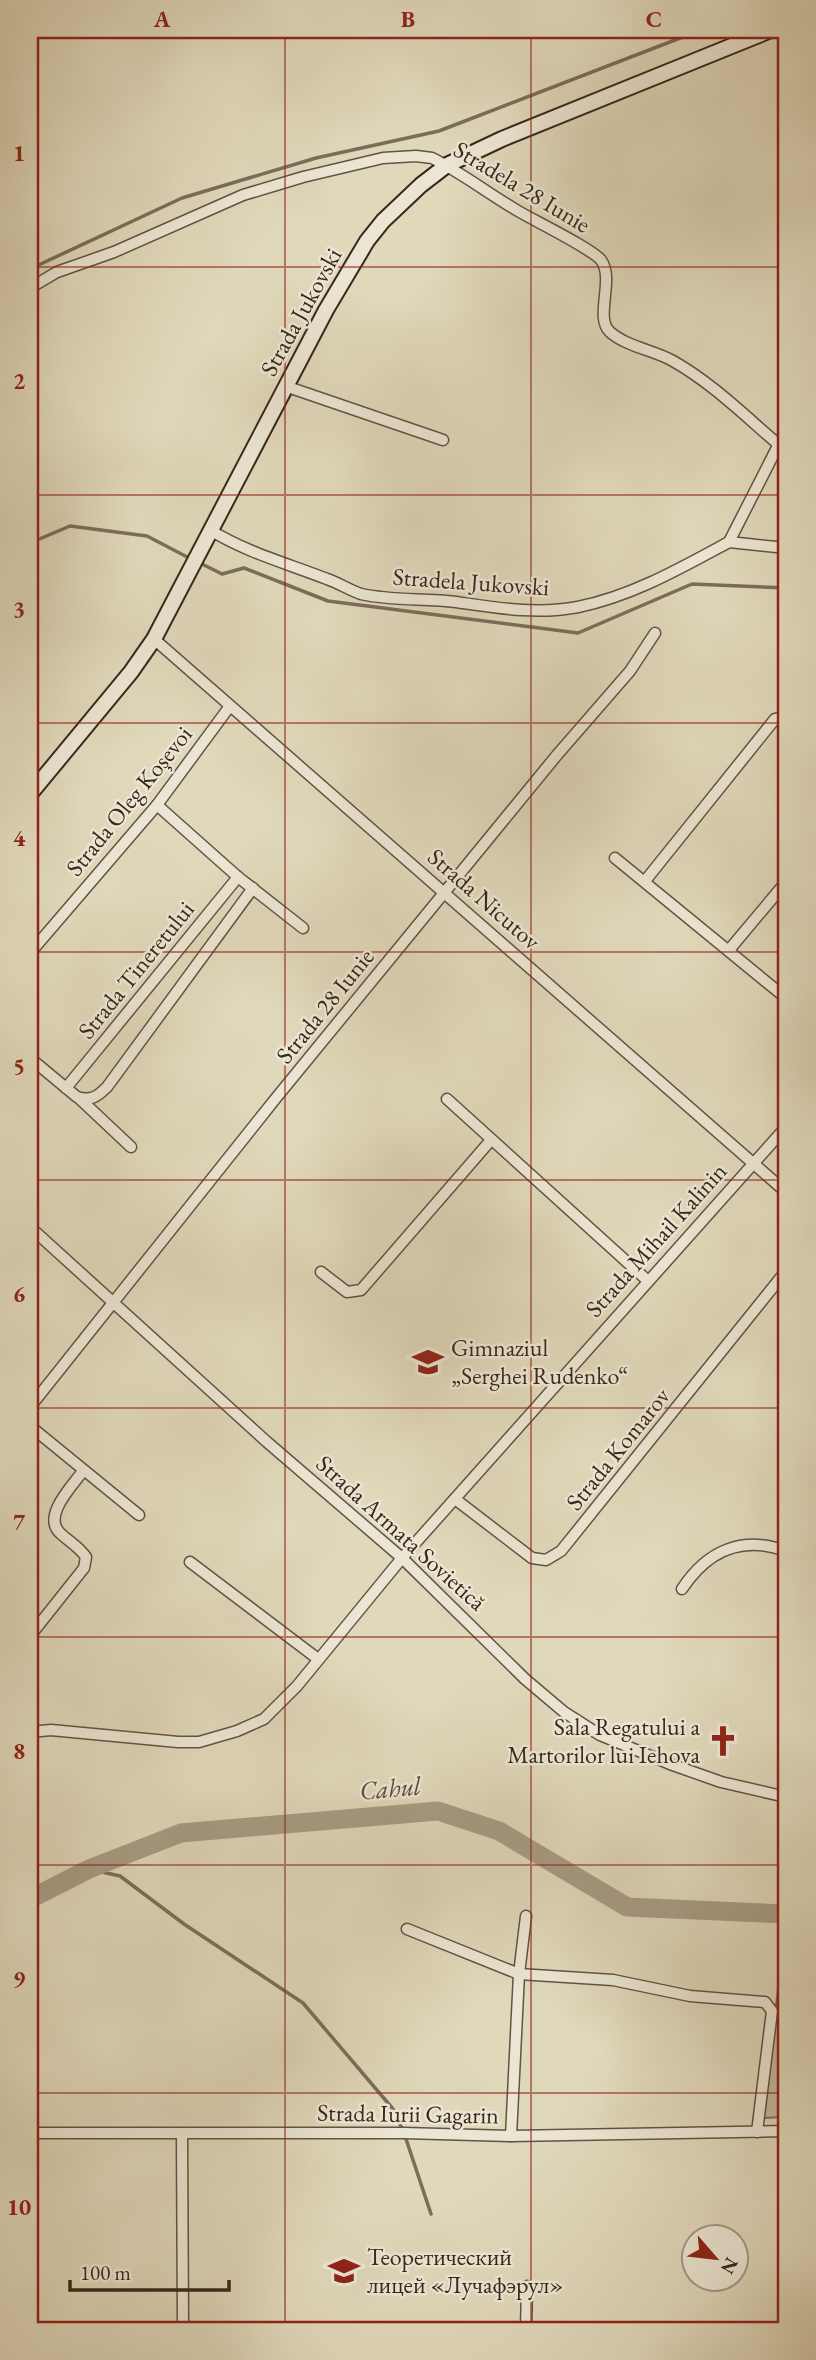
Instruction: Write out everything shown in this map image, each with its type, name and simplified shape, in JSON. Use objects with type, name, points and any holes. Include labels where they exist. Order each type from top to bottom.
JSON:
[{"type":"main road","name":"Strada Jukovski","points":[[30,794],[88,726],[154,639],[285,386],[367,241],[383,221],[447,165],[502,139],[771,30]]},
{"type":"street","name":"Stradela 28 Iunie","points":[[30,288],[57,272],[114,252],[243,195],[383,158],[432,158],[599,258],[606,272],[606,328],[618,337],[672,360],[700,378],[778,444]]},
{"type":"street","points":[[285,386],[443,440]]},
{"type":"street","points":[[786,430],[729,542],[786,548]]},
{"type":"street","name":"Stradela Jukovski","points":[[210,530],[237,546],[360,593],[534,612],[578,607],[626,593],[729,542]]},
{"type":"street","name":"Strada 28 Iunie","points":[[30,1407],[445,892],[629,671],[655,633]]},
{"type":"street","name":"Strada Nicutov","points":[[154,639],[786,1192]]},
{"type":"street","name":"Strada Oleg Koşevoi","points":[[30,953],[158,805],[230,706]]},
{"type":"street","points":[[645,881],[775,719],[786,716]]},
{"type":"street","points":[[158,805],[238,877],[303,928]]},
{"type":"street","points":[[615,858],[786,998]]},
{"type":"street","name":"Strada Tineretului","points":[[66,1088],[238,877]]},
{"type":"street","points":[[729,950],[786,882]]},
{"type":"street","name":"Strada Tineretului","points":[[77,1097],[86,1100],[97,1097],[253,888]]},
{"type":"street","points":[[30,1058],[131,1147]]},
{"type":"street","points":[[447,1099],[648,1281]]},
{"type":"street","name":"Strada Mihail Kalinin","points":[[30,1732],[51,1730],[178,1742],[212,1740],[250,1727],[264,1719],[297,1686],[402,1559],[786,1127]]},
{"type":"street","points":[[321,1272],[347,1292],[361,1290],[491,1140]]},
{"type":"street","name":"Strada Armata Sovietică","points":[[30,1227],[267,1442],[402,1559],[525,1679],[582,1724],[632,1749],[695,1773],[749,1790],[786,1797]]},
{"type":"street","name":"Strada Komarov","points":[[455,1499],[532,1558],[546,1560],[561,1552],[786,1271]]},
{"type":"street","points":[[30,1388],[40,1395]]},
{"type":"street","points":[[30,1426],[139,1515]]},
{"type":"street","points":[[30,1636],[84,1568],[86,1557],[79,1547],[58,1532],[54,1524],[54,1514],[83,1471]]},
{"type":"street","points":[[682,1589],[704,1562],[735,1546],[751,1543],[786,1551]]},
{"type":"street","points":[[190,1562],[318,1659]]},
{"type":"street","points":[[511,2136],[519,1973],[526,1916]]},
{"type":"street","points":[[407,1929],[519,1973],[612,1980],[690,1996],[765,2002],[772,2011],[757,2132]]},
{"type":"street","name":"Strada Iurii Gagarin","points":[[30,2133],[404,2133],[511,2136],[786,2131]]},
{"type":"street","points":[[182,2134],[183,2330]]},
{"type":"street","points":[[526,2330],[527,2286]]},
{"type":"shaded area","points":[[785,1932],[786,2117],[762,2118]]},
{"type":"waterway","points":[[30,269],[182,198],[316,158],[439,131],[701,30]]},
{"type":"waterway","points":[[30,543],[70,526],[147,536],[191,559]]},
{"type":"waterway","points":[[198,562],[222,574],[244,568],[328,601],[578,633],[692,584],[786,588]]},
{"type":"waterway","name":"Cahul","points":[[30,1899],[89,1869],[181,1833],[438,1811],[499,1831],[627,1907],[786,1914]]},
{"type":"waterway","points":[[89,1869],[120,1876],[184,1924],[303,2003],[393,2109],[404,2133],[431,2214]]},
{"type":"place","name":"Gimnaziul „Serghei Rudenko“","points":[[428,1362]]},
{"type":"place","name":"Sala Regatului a Martorilor lui Iehova","points":[[723,1741]]},
{"type":"place","name":"Теоретический лицей «Лучафэрул»","points":[[344,2271]]}]
